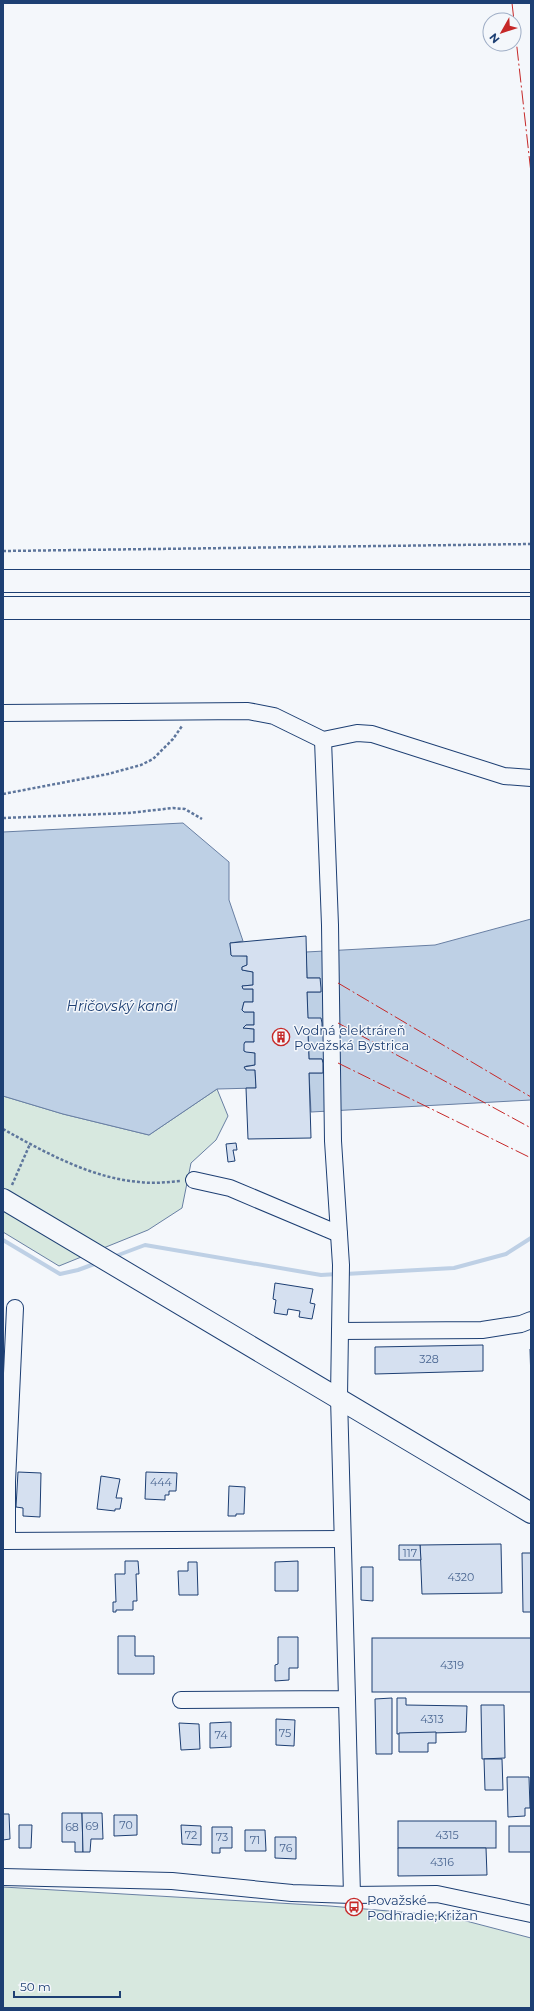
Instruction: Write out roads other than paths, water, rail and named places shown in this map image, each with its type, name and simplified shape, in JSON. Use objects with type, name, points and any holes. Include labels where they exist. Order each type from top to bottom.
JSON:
[{"type":"highway","points":[[3,581],[531,581]]},
{"type":"highway","points":[[3,608],[531,608]]},
{"type":"main road","points":[[4,1200],[531,1513]]},
{"type":"street","points":[[3,713],[248,711],[274,716],[323,740],[358,733],[372,734],[504,776],[531,778]]},
{"type":"street","points":[[323,740],[330,925],[332,1141],[341,1265],[338,1397],[352,1895]]},
{"type":"street","points":[[194,1180],[230,1188],[339,1234]]},
{"type":"street","points":[[15,1308],[5,1541],[342,1539]]},
{"type":"street","points":[[340,1331],[482,1330],[521,1324],[531,1320]]},
{"type":"street","points":[[181,1700],[347,1699]]},
{"type":"street","points":[[3,1877],[172,1881],[272,1892],[352,1895],[437,1894],[531,1914]]},
{"type":"water","name":"Hričovský kanál","points":[[183,823],[229,862],[229,900],[243,941],[230,943],[231,955],[247,956],[247,965],[242,967],[242,970],[253,972],[253,985],[242,986],[244,989],[253,989],[253,1002],[244,1002],[242,1010],[244,1012],[254,1012],[254,1025],[246,1025],[243,1028],[254,1029],[254,1042],[245,1042],[244,1051],[255,1053],[255,1065],[246,1066],[244,1068],[255,1070],[256,1088],[217,1089],[149,1135],[63,1114],[3,1096],[3,832]]},
{"type":"water","points":[[531,919],[531,1100],[311,1112],[309,1073],[322,1073],[322,1059],[309,1059],[307,992],[320,992],[320,978],[307,978],[306,952],[435,945]]},
{"type":"waterway","points":[[345,1274],[454,1268],[506,1254],[531,1238]]},
{"type":"waterway","points":[[3,1240],[60,1274],[78,1270],[97,1263]]},
{"type":"waterway","points":[[113,1257],[145,1245],[321,1275],[338,1274]]},
{"type":"place","name":"Vodná elektráreň Považská Bystrica","points":[[281,1037]]},
{"type":"place","name":"Považské Podhradie,Križan","points":[[354,1907]]}]
